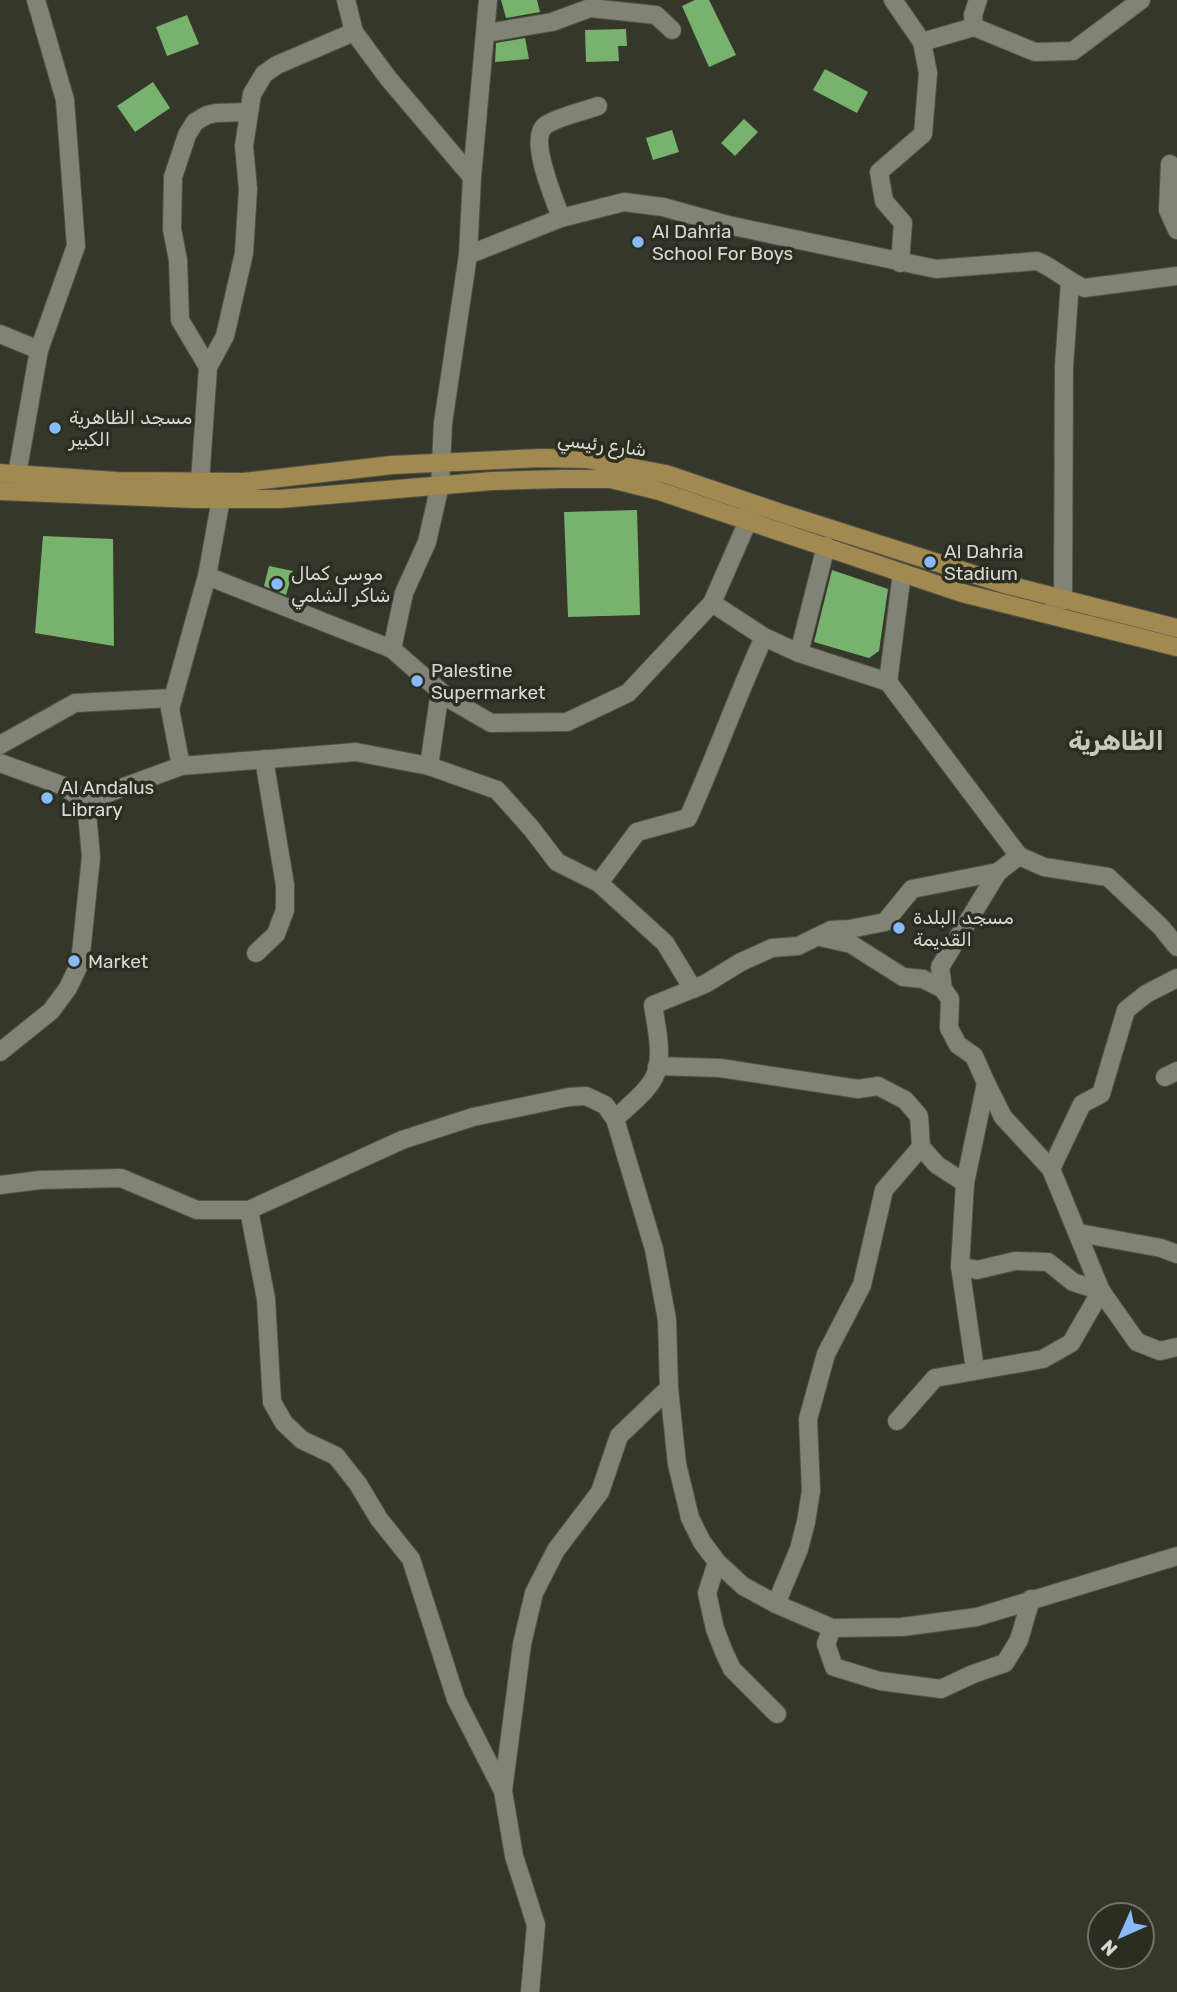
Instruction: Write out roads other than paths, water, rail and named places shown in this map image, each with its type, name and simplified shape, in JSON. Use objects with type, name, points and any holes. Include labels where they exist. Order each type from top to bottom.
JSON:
[{"type":"main road","name":"شارع رئيسي","points":[[9,474],[116,481],[244,482],[392,465],[540,458],[586,459],[666,474],[826,547],[962,593],[1177,647]]},
{"type":"main road","name":"شارع رئيسي","points":[[0,491],[280,499],[492,481],[611,479],[749,512],[1004,584],[1177,628]]},
{"type":"street","points":[[9,474],[39,351],[76,246],[65,100],[36,0]]},
{"type":"street","points":[[346,0],[354,32],[388,78],[472,177]]},
{"type":"street","points":[[392,649],[404,593],[427,542],[440,485],[443,423],[468,255],[472,177],[488,0]]},
{"type":"street","points":[[893,0],[922,42],[928,72],[923,134],[879,172],[884,201],[903,223],[900,263]]},
{"type":"street","points":[[974,27],[973,15],[978,0]]},
{"type":"street","points":[[922,42],[974,27],[1035,52],[1073,51],[1141,0]]},
{"type":"street","points":[[487,33],[552,22],[590,8],[656,15],[672,30]]},
{"type":"street","points":[[200,482],[208,367],[225,336],[244,253],[248,188],[244,146],[248,112],[255,87],[267,71],[280,63],[354,32]]},
{"type":"street","points":[[561,218],[540,155],[538,138],[547,125],[598,106]]},
{"type":"street","points":[[208,367],[180,320],[178,260],[173,229],[173,177],[187,135],[195,122],[216,113],[248,112]]},
{"type":"street","points":[[1170,164],[1168,210],[1177,230]]},
{"type":"street","points":[[468,255],[561,218],[624,202],[663,207],[728,225],[936,269],[1037,261],[1051,266],[1070,282],[1084,288],[1177,276]]},
{"type":"street","points":[[1047,615],[1063,599],[1065,366],[1070,282]]},
{"type":"street","points":[[0,334],[39,351]]},
{"type":"street","points":[[181,766],[170,709],[207,576],[221,499]]},
{"type":"street","points":[[207,576],[392,649],[440,691],[491,723],[567,722],[628,693],[712,603],[749,512]]},
{"type":"street","points":[[799,653],[826,547]]},
{"type":"street","points":[[888,682],[902,573]]},
{"type":"street","points":[[712,603],[764,637],[799,653],[888,682],[1019,856],[1044,867],[1108,877],[1161,927],[1177,947]]},
{"type":"street","points":[[599,883],[637,832],[688,818],[764,637]]},
{"type":"street","points":[[429,766],[440,691]]},
{"type":"street","points":[[0,745],[75,703],[173,698]]},
{"type":"street","points":[[86,801],[181,766],[356,752],[429,766],[497,790],[557,862],[599,883],[665,943],[693,989]]},
{"type":"street","points":[[256,953],[276,934],[285,910],[285,885],[264,759]]},
{"type":"street","points":[[0,763],[61,785],[86,801]]},
{"type":"street","points":[[0,1052],[51,1011],[68,988],[80,963],[91,857],[86,801]]},
{"type":"street","points":[[1019,856],[998,872],[940,967],[943,989],[950,999],[949,1028],[958,1045],[974,1056],[1003,1117],[1051,1169],[1101,1291],[1137,1342],[1160,1351],[1177,1347]]},
{"type":"street","points":[[615,1119],[638,1097],[656,1074],[659,1047],[653,1005],[693,989],[772,948],[798,946],[831,930],[885,922],[912,889],[998,872]]},
{"type":"street","points":[[1161,927],[1177,918]]},
{"type":"street","points":[[818,936],[851,944],[903,977],[923,979],[943,989]]},
{"type":"street","points":[[1051,1169],[1082,1104],[1101,1094],[1126,1010],[1146,994],[1177,978]]},
{"type":"street","points":[[657,1066],[719,1068],[858,1089],[878,1086],[905,1100],[919,1116],[921,1147],[937,1165],[965,1183]]},
{"type":"street","points":[[975,1369],[960,1266],[965,1183],[986,1083]]},
{"type":"street","points":[[0,1185],[40,1180],[121,1178],[197,1210],[249,1210],[402,1140],[473,1117],[569,1097],[586,1096],[604,1105],[615,1119],[654,1249],[667,1320],[669,1388],[677,1464],[691,1518],[702,1542],[717,1562],[743,1586],[776,1604],[832,1628],[902,1627],[977,1617],[1177,1556]]},
{"type":"street","points":[[776,1604],[799,1549],[806,1522],[811,1491],[808,1419],[826,1354],[862,1284],[884,1189],[921,1147]]},
{"type":"street","points":[[249,1210],[266,1299],[272,1402],[284,1423],[302,1440],[336,1457],[411,1559],[456,1699],[503,1791]]},
{"type":"street","points":[[1079,1233],[1161,1248],[1177,1254]]},
{"type":"street","points":[[960,1266],[977,1270],[1015,1261],[1048,1262],[1073,1282],[1101,1291]]},
{"type":"street","points":[[897,1421],[934,1378],[1043,1359],[1070,1343],[1101,1291]]},
{"type":"street","points":[[530,1992],[536,1925],[514,1856],[503,1791],[522,1644],[534,1593],[556,1550],[600,1492],[619,1436],[669,1388]]},
{"type":"street","points":[[717,1562],[707,1593],[715,1629],[724,1652],[732,1669],[778,1714]]},
{"type":"street","points":[[832,1628],[826,1644],[834,1667],[880,1681],[941,1689],[1005,1663],[1019,1640],[1031,1599]]},
{"type":"place","name":"Al Dahria School For Boys","points":[[638,242]]},
{"type":"place","name":"مسجد الظاهرية الكبير","points":[[55,428]]},
{"type":"place","name":"Al Dahria Stadium","points":[[930,562]]},
{"type":"place","name":"موسى كمال شاكر الشلمي","points":[[277,584]]},
{"type":"place","name":"Palestine Supermarket","points":[[417,681]]},
{"type":"place","name":"Al Andalus Library","points":[[47,798]]},
{"type":"place","name":"مسجد البلدة القديمة","points":[[899,928]]},
{"type":"place","name":"Market","points":[[74,961]]},
{"type":"district","name":"الظاهرية","points":[[1116,741]]}]
